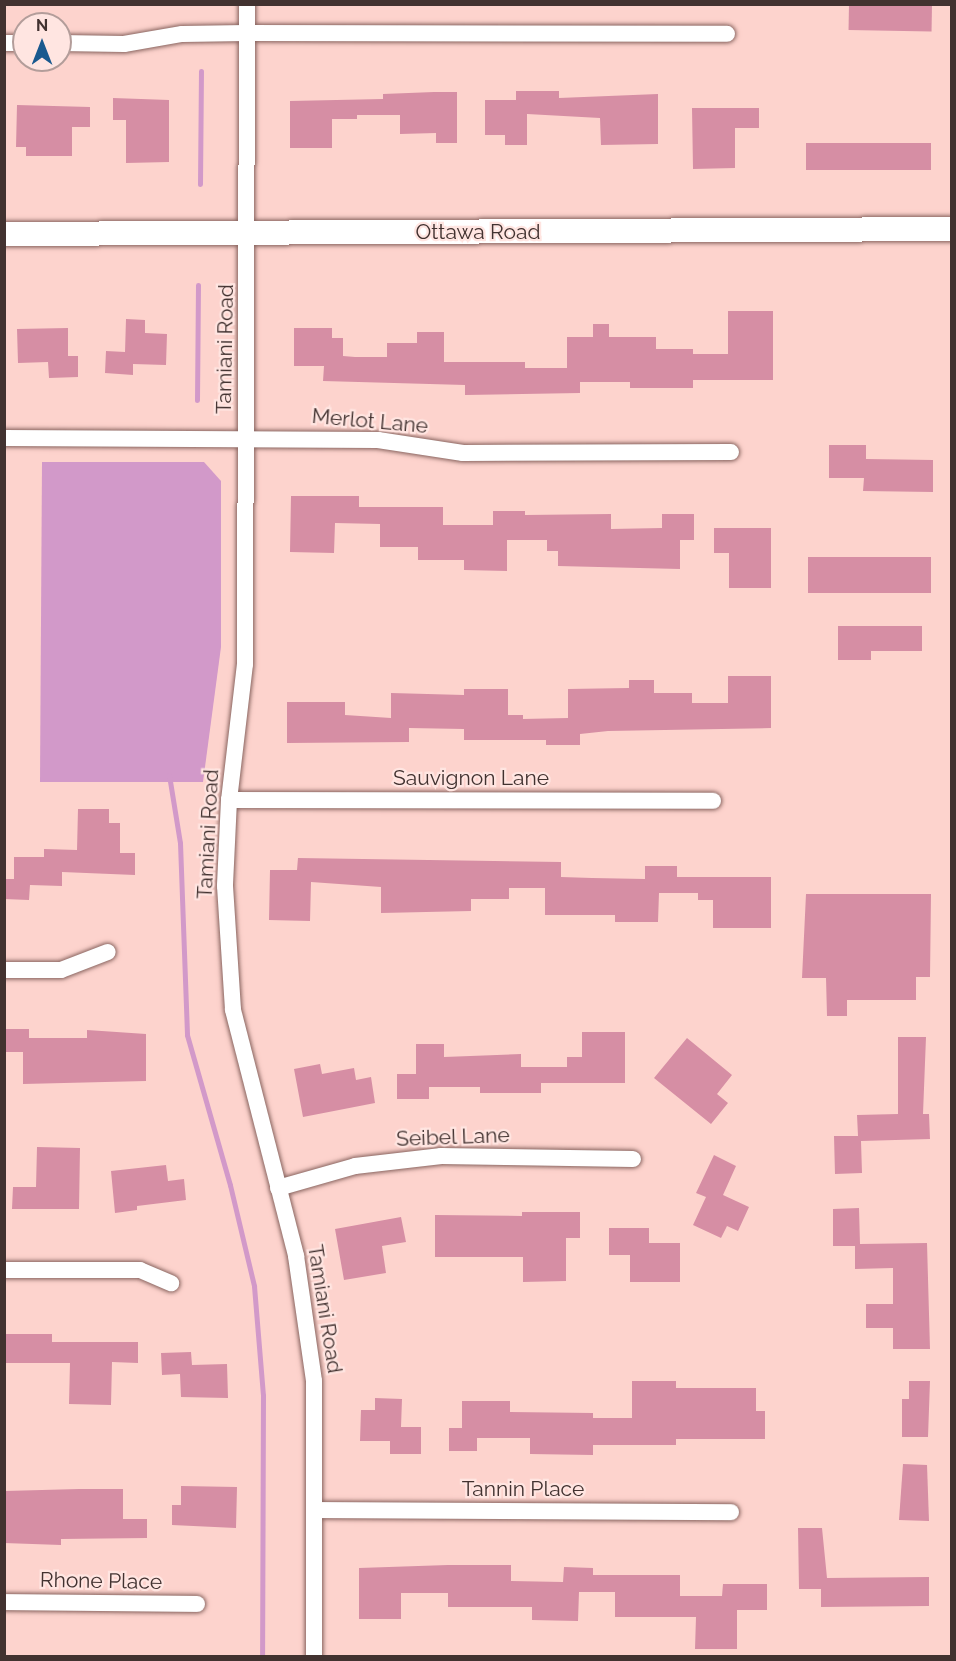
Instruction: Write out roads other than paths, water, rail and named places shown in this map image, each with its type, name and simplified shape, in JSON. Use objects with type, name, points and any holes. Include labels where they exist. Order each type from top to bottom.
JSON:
[{"type":"street","name":"Tamiani Road","points":[[247,4],[249,232],[245,664],[229,800],[225,886],[233,1010],[296,1256],[314,1381],[315,1656]]},
{"type":"street","points":[[72,43],[124,44],[182,34],[246,33],[727,34]]},
{"type":"street","name":"Ottawa Road","points":[[4,234],[951,229]]},
{"type":"street","name":"Merlot Lane","points":[[4,438],[246,437],[378,440],[463,453],[731,452]]},
{"type":"street","name":"Sauvignon Lane","points":[[229,800],[713,801]]},
{"type":"street","points":[[4,970],[61,970],[108,952]]},
{"type":"street","name":"Seibel Lane","points":[[278,1188],[355,1166],[441,1156],[633,1159]]},
{"type":"street","points":[[4,1270],[140,1270],[171,1282]]},
{"type":"street","name":"Tannin Place","points":[[316,1510],[731,1512]]},
{"type":"street","name":"Rhone Place","points":[[4,1602],[197,1604]]},
{"type":"waterway","points":[[200,184],[201,71]]},
{"type":"waterway","points":[[197,400],[198,285]]},
{"type":"waterway","points":[[169,775],[180,843],[187,1035],[230,1185],[254,1286],[263,1395],[262,1656]]}]
